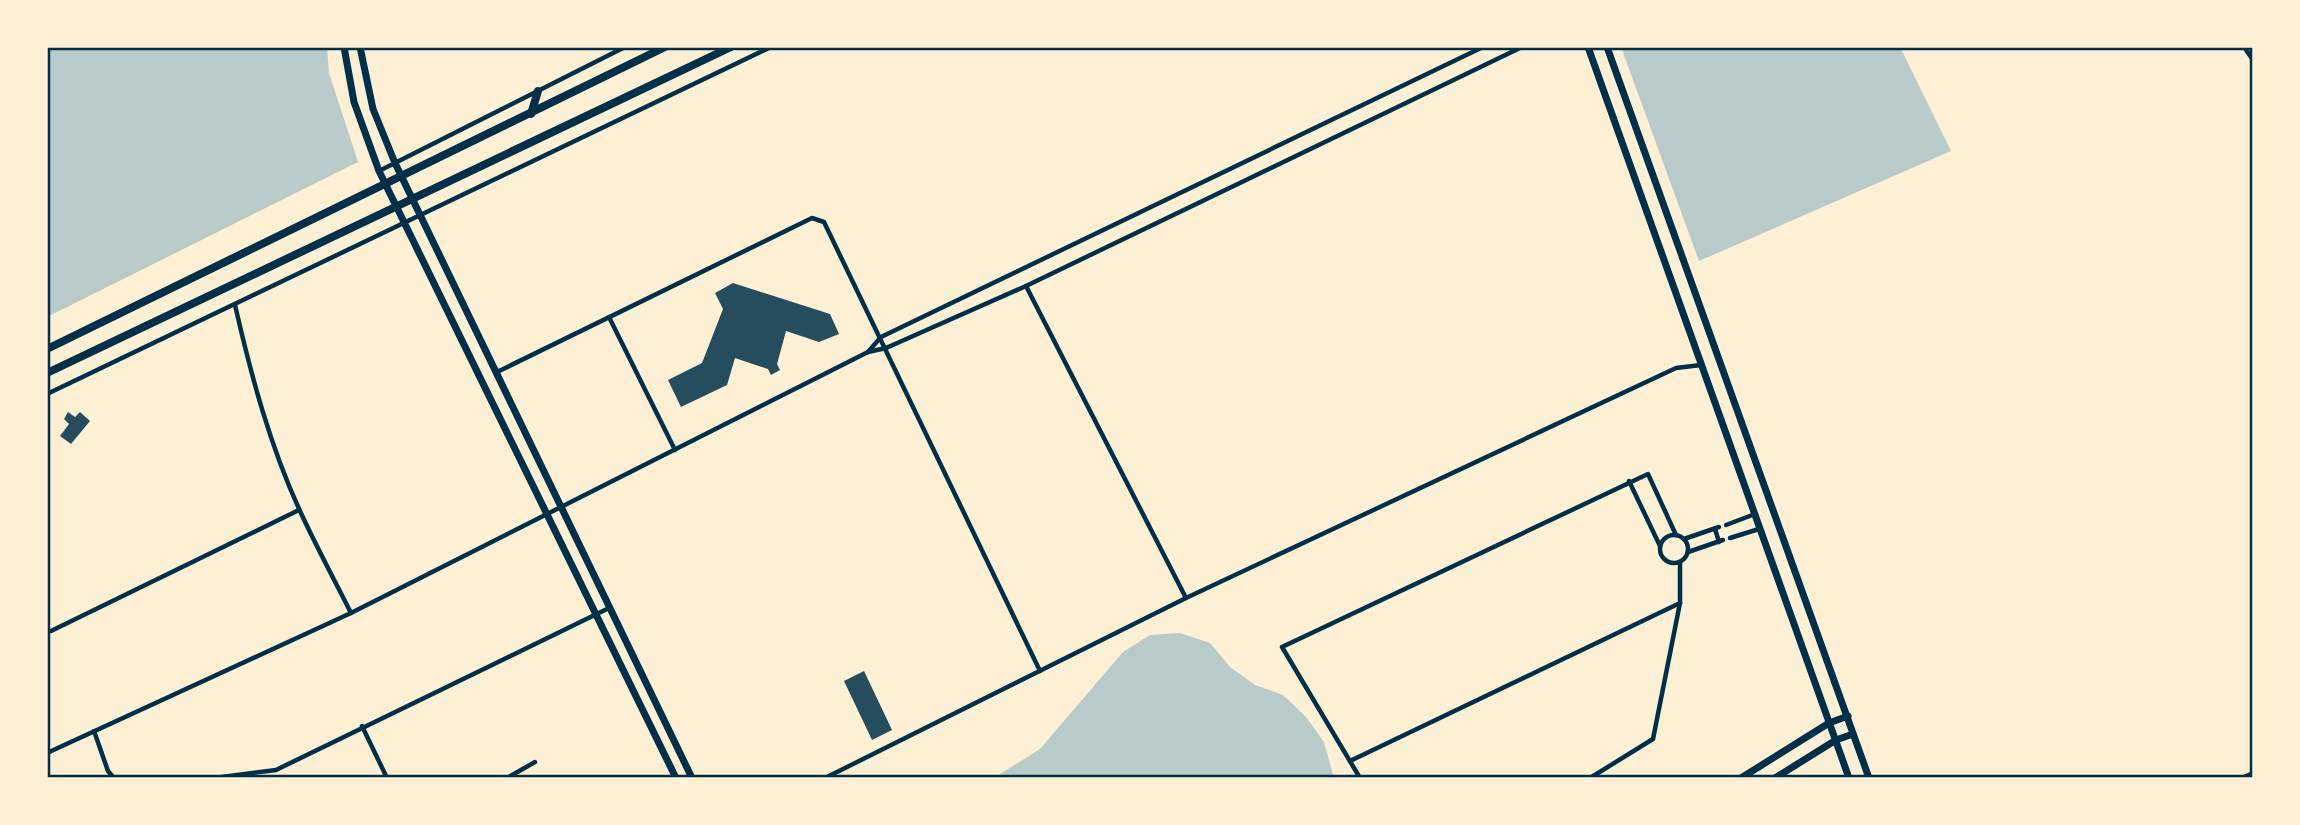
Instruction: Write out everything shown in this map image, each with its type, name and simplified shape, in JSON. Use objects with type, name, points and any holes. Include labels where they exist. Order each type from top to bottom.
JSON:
[{"type":"main road","points":[[344,47],[354,102],[379,171],[676,778]]},
{"type":"main road","points":[[360,47],[373,109],[401,177],[692,778]]},
{"type":"main road","points":[[47,349],[666,47]]},
{"type":"main road","points":[[47,373],[731,47]]},
{"type":"main road","points":[[1588,47],[1849,778]]},
{"type":"main road","points":[[1607,47],[1869,778]]},
{"type":"main road","points":[[531,114],[538,91]]},
{"type":"main road","points":[[611,645],[625,639]]},
{"type":"main road","points":[[1741,778],[1829,723],[1848,716]]},
{"type":"main road","points":[[1774,778],[1836,740],[1853,734]]},
{"type":"street","points":[[379,171],[625,47]]},
{"type":"street","points":[[47,394],[771,47]]},
{"type":"street","points":[[867,352],[881,337],[1483,47]]},
{"type":"street","points":[[47,753],[351,613],[867,352],[886,348],[1026,286],[1522,47]]},
{"type":"street","points":[[2244,47],[2253,60]]},
{"type":"street","points":[[497,372],[812,218],[819,219],[824,222],[881,337],[1040,671]]},
{"type":"street","points":[[1026,286],[1186,598]]},
{"type":"street","points":[[235,305],[251,373],[299,510],[351,613]]},
{"type":"street","points":[[609,317],[675,450]]},
{"type":"street","points":[[825,778],[1186,598],[1676,368],[1702,365]]},
{"type":"street","points":[[1360,778],[1282,647],[1648,474],[1676,535]]},
{"type":"street","points":[[1629,481],[1660,546],[1663,558],[1671,563],[1680,562]]},
{"type":"street","points":[[51,631],[299,510]]},
{"type":"street","points":[[1726,525],[1755,514]]},
{"type":"street","points":[[1590,778],[1653,738],[1679,603],[1680,562],[1688,552],[1721,541],[1717,528],[1684,539],[1676,535],[1668,536],[1660,546]]},
{"type":"street","points":[[1730,538],[1760,528]]},
{"type":"street","points":[[1684,539],[1688,552]]},
{"type":"street","points":[[1350,761],[1679,603]]},
{"type":"street","points":[[214,778],[275,770],[610,607]]},
{"type":"street","points":[[362,726],[387,778]]},
{"type":"street","points":[[94,732],[108,771],[114,778]]},
{"type":"street","points":[[507,778],[535,762]]},
{"type":"street","points":[[2242,778],[2253,773]]},
{"type":"shaded area","points":[[47,47],[327,47],[329,73],[358,162],[47,317]]},
{"type":"shaded area","points":[[1621,47],[1900,47],[1951,151],[1699,261]]},
{"type":"shaded area","points":[[1180,633],[1210,643],[1230,667],[1255,685],[1283,695],[1306,717],[1324,742],[1334,778],[994,778],[1040,749],[1123,652],[1150,635]]},
{"type":"building","points":[[733,283],[830,314],[839,334],[819,342],[786,331],[777,364],[780,370],[771,375],[768,369],[735,358],[727,385],[681,407],[668,380],[702,363],[723,309],[715,293]]},
{"type":"building","points":[[68,412],[75,417],[80,412],[90,421],[71,444],[60,436],[69,424],[64,419]]},
{"type":"building","points":[[864,671],[892,730],[872,740],[844,681]]}]
